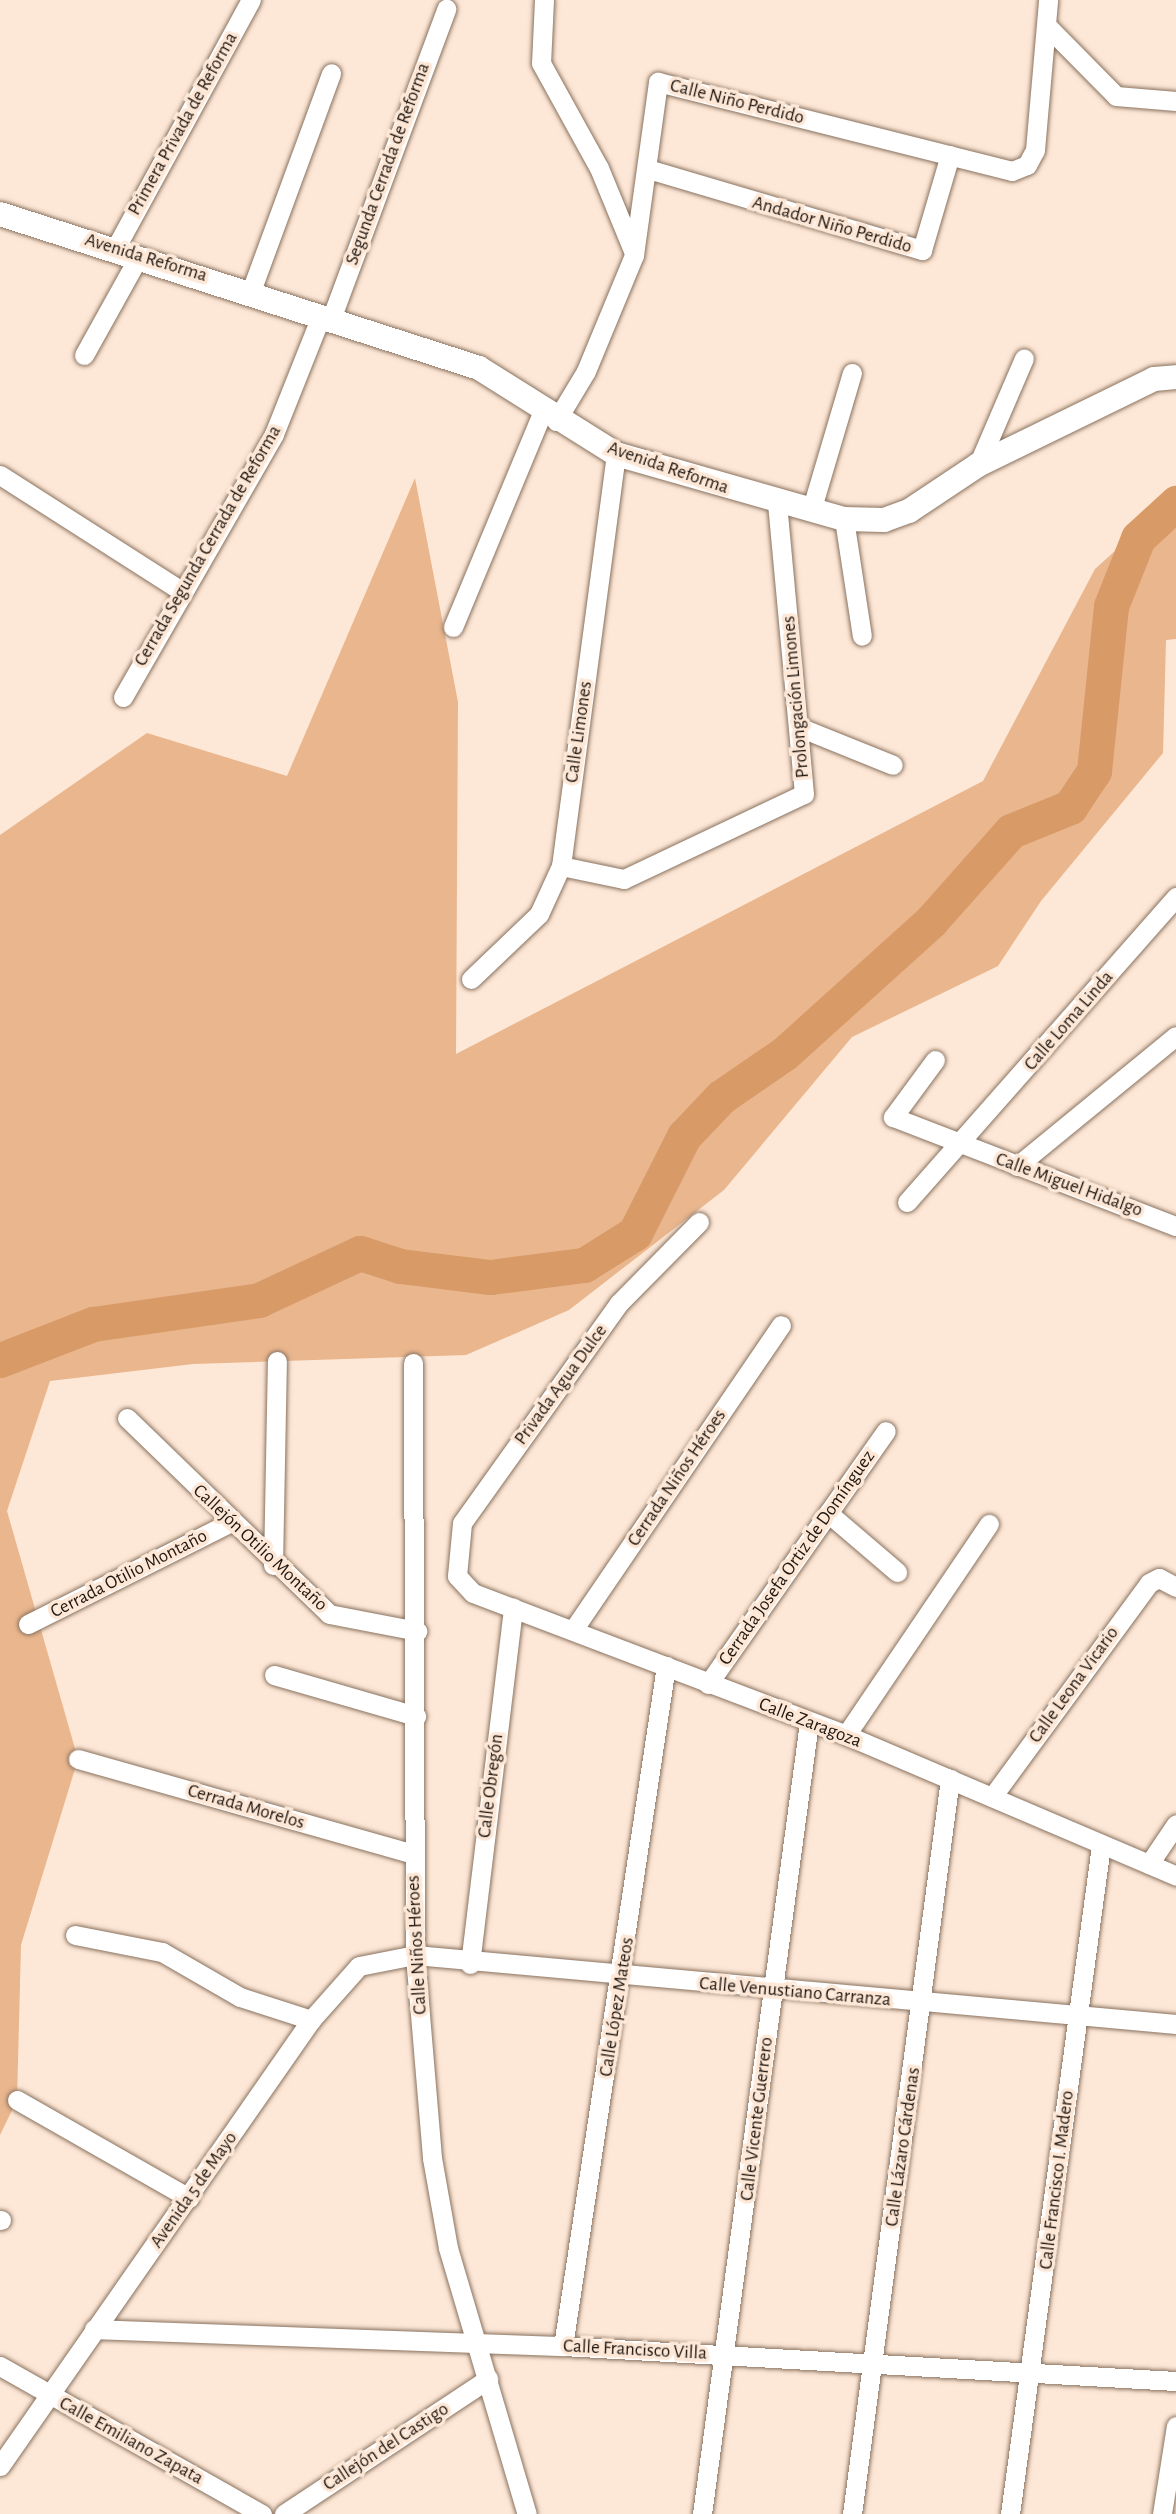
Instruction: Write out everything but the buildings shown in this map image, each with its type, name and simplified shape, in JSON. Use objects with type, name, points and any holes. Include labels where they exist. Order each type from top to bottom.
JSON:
[{"type":"street","name":"Primera Privada de Reforma","points":[[114,249],[251,0]]},
{"type":"street","points":[[544,0],[541,64],[598,168],[634,254]]},
{"type":"street","name":"Calle Niño Perdido","points":[[453,627],[550,414],[586,371],[634,254],[659,82],[1012,171],[1027,165],[1035,149],[1049,28],[1048,0]]},
{"type":"street","name":"Segunda Cerrada de Reforma","points":[[326,317],[446,9]]},
{"type":"street","points":[[1049,28],[1116,96],[1176,101]]},
{"type":"street","points":[[251,291],[331,73]]},
{"type":"street","name":"Andador Niño Perdido","points":[[648,169],[922,250],[950,155]]},
{"type":"street","name":"Avenida Reforma","points":[[0,214],[251,291],[479,368],[616,454],[777,504],[844,519],[884,520],[909,511],[978,466],[1153,379],[1176,377]]},
{"type":"street","points":[[84,355],[139,256]]},
{"type":"street","name":"Cerrada Segunda Cerrada de Reforma","points":[[123,697],[180,590],[274,434],[326,317]]},
{"type":"street","points":[[978,466],[1024,358]]},
{"type":"street","points":[[811,511],[852,373]]},
{"type":"street","name":"Calle Limones","points":[[471,979],[539,914],[561,866],[616,454]]},
{"type":"street","points":[[0,475],[180,590]]},
{"type":"street","name":"Prolongación Limones","points":[[561,866],[624,879],[804,794],[777,504]]},
{"type":"street","points":[[844,519],[862,636]]},
{"type":"street","points":[[799,727],[893,765]]},
{"type":"street","name":"Calle Loma Linda","points":[[907,1202],[961,1146],[1176,897]]},
{"type":"street","points":[[1017,1166],[1176,1036]]},
{"type":"street","name":"Calle Miguel Hidalgo","points":[[934,1060],[893,1117],[961,1146],[1176,1226]]},
{"type":"street","name":"Privada Agua Dulce","points":[[453,1565],[462,1523],[619,1303],[699,1222]]},
{"type":"street","name":"Cerrada Niños Héroes","points":[[573,1630],[781,1325]]},
{"type":"street","points":[[273,1565],[276,1361]]},
{"type":"street","name":"Calle Niños Héroes","points":[[413,1363],[417,1631],[414,1854],[423,1956],[432,2158],[475,2346],[488,2379],[527,2514]]},
{"type":"street","name":"Callejón Otilio Montaño","points":[[127,1418],[229,1523],[330,1614],[417,1631]]},
{"type":"street","name":"Cerrada Josefa Ortiz de Domínguez","points":[[708,1684],[886,1431]]},
{"type":"street","points":[[828,1513],[897,1572]]},
{"type":"street","name":"Cerrada Otilio Montaño","points":[[28,1624],[229,1523]]},
{"type":"street","points":[[846,1735],[989,1524]]},
{"type":"street","name":"Calle Zaragoza","points":[[453,1565],[472,1593],[846,1735],[1176,1876]]},
{"type":"street","name":"Calle Leona Vicario","points":[[992,1797],[1149,1583],[1168,1583]]},
{"type":"street","name":"Calle Obregón","points":[[462,1963],[513,1608]]},
{"type":"street","name":"Calle López Mateos","points":[[563,2346],[622,1978],[666,1666]]},
{"type":"street","points":[[274,1675],[416,1716]]},
{"type":"street","name":"Calle Vicente Guerrero","points":[[702,2514],[728,2355],[809,1723]]},
{"type":"street","name":"Cerrada Morelos","points":[[78,1759],[414,1854]]},
{"type":"street","name":"Calle Lázaro Cárdenas","points":[[852,2514],[950,1779]]},
{"type":"street","points":[[1149,1864],[1176,1824]]},
{"type":"street","name":"Calle Francisco I. Madero","points":[[1010,2514],[1034,2371],[1101,1845]]},
{"type":"street","points":[[75,1935],[162,1952],[240,1997],[310,2020]]},
{"type":"street","name":"Calle Venustiano Carranza","points":[[423,1956],[462,1963],[622,1978],[1176,2024]]},
{"type":"street","name":"Avenida 5 de Mayo","points":[[0,2466],[47,2395],[189,2198],[310,2020],[359,1966],[423,1956]]},
{"type":"street","points":[[17,2100],[189,2198]]},
{"type":"street","name":"Calle Francisco Villa","points":[[94,2329],[475,2346],[563,2346],[1176,2381]]},
{"type":"street","name":"Calle Emiliano Zapata","points":[[0,2366],[47,2395],[262,2514]]},
{"type":"street","name":"Callejón del Castigo","points":[[284,2514],[488,2379]]},
{"type":"street","points":[[1162,2514],[1176,2426]]},
{"type":"shaded area","points":[[415,478],[458,702],[456,1054],[983,781],[1095,569],[1176,496],[1176,639],[1166,640],[1163,753],[1041,901],[998,966],[852,1037],[724,1190],[569,1310],[466,1355],[193,1364],[50,1381],[7,1511],[78,1759],[21,1945],[17,2100],[0,2135],[0,835],[147,733],[287,776]]},
{"type":"waterway","points":[[0,1360],[93,1324],[259,1300],[360,1253],[400,1266],[490,1277],[584,1265],[635,1233],[684,1136],[721,1097],[785,1053],[931,921],[1011,831],[1070,807],[1094,771],[1111,606],[1138,538],[1176,503]]}]
